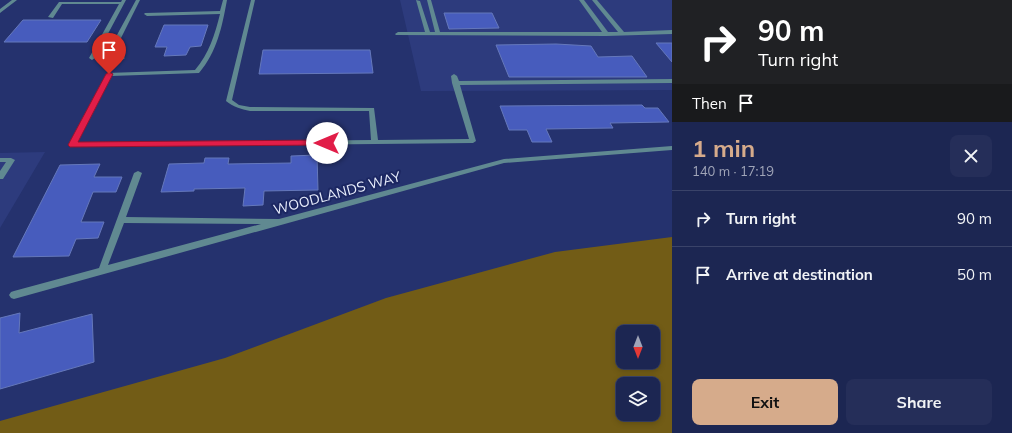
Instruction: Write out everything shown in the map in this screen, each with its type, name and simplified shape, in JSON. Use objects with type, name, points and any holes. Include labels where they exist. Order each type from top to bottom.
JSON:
[{"type":"street","points":[[0,11],[15,0]]},
{"type":"street","points":[[122,58],[108,57],[138,0]]},
{"type":"street","points":[[225,0],[220,27],[205,65],[197,72],[109,74],[72,145],[473,141],[454,80],[672,81]]},
{"type":"street","points":[[252,0],[229,101],[237,106],[250,109],[372,109],[375,142]]},
{"type":"street","points":[[418,0],[428,34]]},
{"type":"street","points":[[428,0],[438,34]]},
{"type":"street","points":[[582,0],[606,34]]},
{"type":"street","points":[[594,0],[622,33]]},
{"type":"street","points":[[51,17],[61,3],[123,1]]},
{"type":"street","points":[[92,58],[123,1]]},
{"type":"street","points":[[147,14],[222,12]]},
{"type":"street","points":[[398,34],[606,34],[672,32]]},
{"type":"street","name":"WOODLANDS WAY","points":[[14,295],[504,161],[672,148]]},
{"type":"street","points":[[0,160],[11,160],[0,177]]},
{"type":"street","points":[[102,270],[138,173]]},
{"type":"street","points":[[121,220],[286,221]]},
{"type":"shaded area","points":[[400,0],[672,0],[672,90],[421,91]]},
{"type":"shaded area","points":[[45,152],[0,228],[0,153]]},
{"type":"shaded area","points":[[672,237],[672,433],[0,433],[0,421],[225,358],[386,298],[555,252]]},
{"type":"building","points":[[444,13],[492,13],[499,28],[449,29]]},
{"type":"building","points":[[23,20],[101,20],[87,42],[4,42]]},
{"type":"building","points":[[164,25],[208,25],[201,46],[190,47],[186,55],[164,56],[167,47],[155,47]]},
{"type":"building","points":[[656,43],[672,43],[672,62]]},
{"type":"building","points":[[556,44],[591,46],[598,57],[632,56],[647,77],[509,77],[496,45]]},
{"type":"building","points":[[263,50],[370,50],[373,73],[259,74]]},
{"type":"building","points":[[642,105],[645,108],[658,108],[669,122],[610,123],[613,128],[546,129],[552,142],[532,142],[527,130],[509,130],[500,106]]},
{"type":"building","points":[[317,155],[318,190],[264,191],[263,205],[243,206],[245,188],[194,189],[194,191],[161,192],[169,164],[204,163],[205,158],[229,158],[228,164],[291,163],[291,156]]},
{"type":"building","points":[[100,164],[94,177],[122,177],[116,192],[93,192],[81,222],[104,222],[98,238],[76,239],[69,256],[13,257],[60,165]]},
{"type":"building","points":[[20,313],[19,333],[92,314],[94,362],[0,389],[0,318]]},
{"type":"route","points":[[109,74],[72,145],[327,143]]}]
